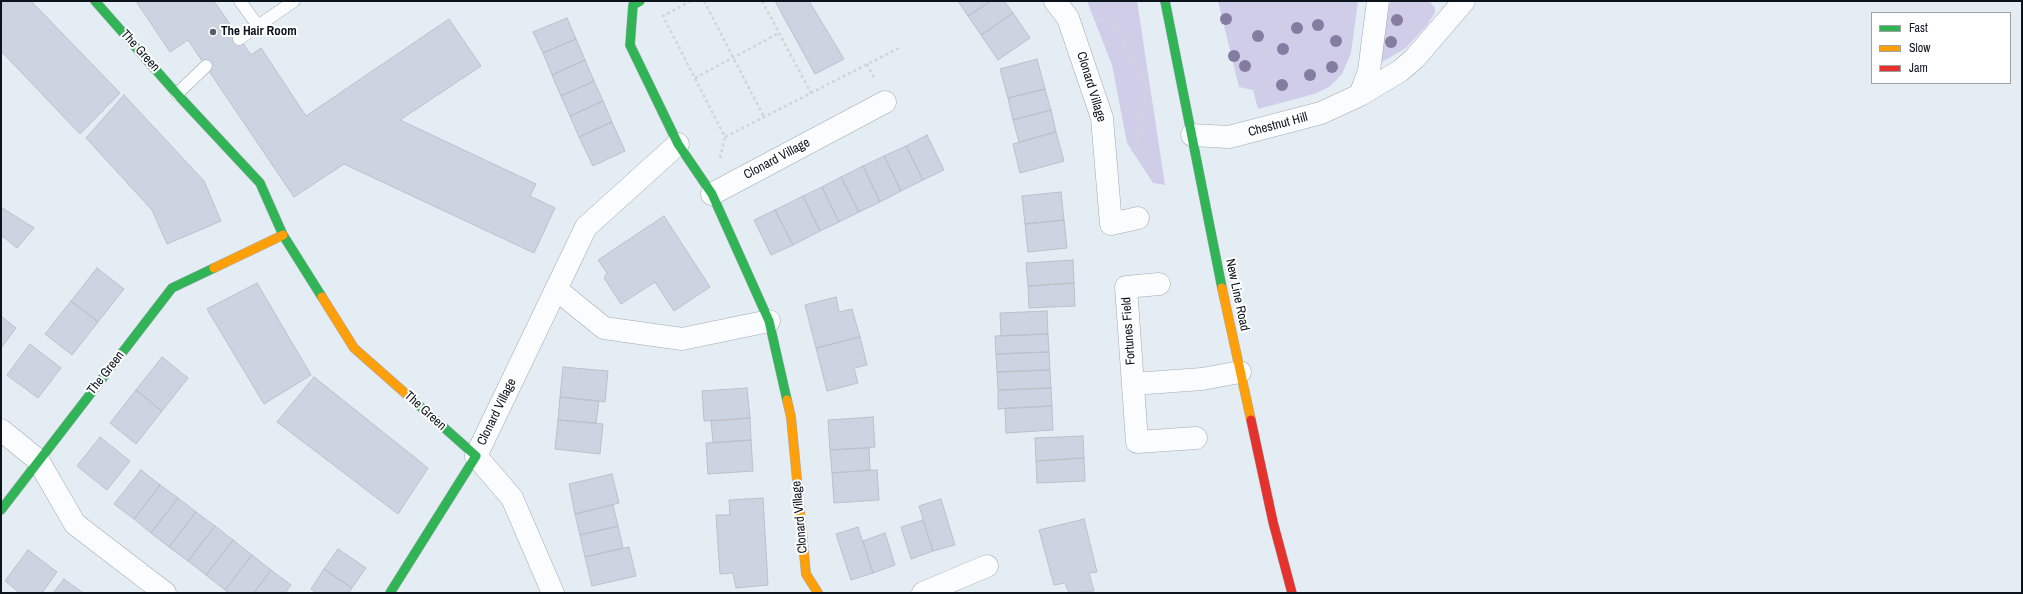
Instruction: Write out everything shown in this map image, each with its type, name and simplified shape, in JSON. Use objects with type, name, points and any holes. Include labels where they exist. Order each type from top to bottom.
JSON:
[{"type":"street","name":"The Green","points":[[95,1],[177,94],[260,182],[283,235],[354,348],[476,456]]},
{"type":"street","name":"Clonard Village","points":[[640,1],[632,5],[630,45],[678,144],[712,194],[769,321],[791,417],[806,574],[818,593]]},
{"type":"street","name":"Clonard Village","points":[[1055,1],[1068,18],[1102,118],[1111,224],[1138,218]]},
{"type":"street","name":"New Line Road","points":[[1165,1],[1240,372],[1273,522],[1292,593]]},
{"type":"street","points":[[1360,95],[1369,71],[1378,1]]},
{"type":"street","name":"Chestnut Hill","points":[[1192,135],[1229,137],[1240,135],[1321,114],[1360,95],[1400,71],[1415,58],[1464,1]]},
{"type":"street","name":"Clonard Village","points":[[712,194],[885,102]]},
{"type":"street","name":"Clonard Village","points":[[553,593],[512,498],[476,456],[586,227],[678,144]]},
{"type":"street","name":"The Green","points":[[1,510],[172,288],[283,235]]},
{"type":"street","name":"Fortunes Field","points":[[1159,284],[1126,287],[1137,442],[1196,438]]},
{"type":"street","points":[[556,289],[604,328],[682,340],[769,321]]},
{"type":"street","name":"Fortunes Field","points":[[1133,384],[1202,379],[1240,372]]},
{"type":"street","points":[[1,430],[38,460],[75,524],[165,593]]},
{"type":"street","points":[[390,593],[476,456]]},
{"type":"street","points":[[923,593],[987,566]]},
{"type":"lane","points":[[240,1],[258,26]]},
{"type":"lane","points":[[239,39],[294,1]]},
{"type":"lane","points":[[177,94],[206,66]]},
{"type":"path","points":[[691,1],[663,16],[725,137],[901,47]]},
{"type":"path","points":[[704,1],[764,117]]},
{"type":"path","points":[[762,1],[811,93]]},
{"type":"path","points":[[1072,30],[1100,19],[1115,27],[1147,85],[1135,149],[1121,156],[1106,159]]},
{"type":"path","points":[[695,78],[779,32]]},
{"type":"shaded area","points":[[1087,1],[1137,1],[1165,185],[1153,183],[1127,143],[1112,65]]},
{"type":"shaded area","points":[[1218,1],[1358,1],[1351,53],[1342,74],[1329,87],[1314,94],[1258,109],[1253,90],[1239,87]]},
{"type":"shaded area","points":[[1391,1],[1429,1],[1435,8],[1435,13],[1427,25],[1406,48],[1382,62],[1379,60],[1387,9]]},
{"type":"building","points":[[2,1],[31,1],[120,93],[80,134],[1,51]]},
{"type":"building","points":[[136,1],[214,1],[251,55],[261,48],[306,116],[449,19],[481,66],[400,120],[536,184],[530,196],[555,208],[534,253],[344,164],[294,197],[188,40],[170,52]]},
{"type":"building","points":[[775,1],[809,1],[844,59],[815,74]]},
{"type":"building","points":[[958,1],[991,1],[968,16]]},
{"type":"building","points":[[991,1],[1004,1],[1013,13],[981,35],[968,16]]},
{"type":"building","points":[[1013,13],[1030,38],[998,60],[981,35]]},
{"type":"building","points":[[567,18],[576,39],[543,53],[533,32]]},
{"type":"building","points":[[576,39],[585,60],[552,75],[543,53]]},
{"type":"building","points":[[1037,59],[1045,89],[1008,98],[1000,69]]},
{"type":"building","points":[[585,60],[594,81],[561,96],[552,75]]},
{"type":"building","points":[[594,81],[603,101],[570,116],[561,96]]},
{"type":"building","points":[[1045,89],[1051,110],[1013,120],[1008,98]]},
{"type":"building","points":[[124,95],[204,181],[221,221],[167,244],[152,210],[86,138]]},
{"type":"building","points":[[603,101],[612,122],[579,137],[570,116]]},
{"type":"building","points":[[1051,110],[1056,132],[1019,142],[1013,120]]},
{"type":"building","points":[[612,122],[625,151],[593,166],[579,137]]},
{"type":"building","points":[[1056,132],[1064,161],[1020,173],[1013,144]]},
{"type":"building","points":[[927,135],[944,170],[923,180],[906,146]]},
{"type":"building","points":[[906,146],[923,180],[901,191],[884,156]]},
{"type":"building","points":[[884,156],[901,191],[880,202],[863,166]]},
{"type":"building","points":[[863,166],[880,202],[859,212],[841,177]]},
{"type":"building","points":[[841,177],[859,212],[839,222],[822,187]]},
{"type":"building","points":[[822,187],[839,222],[820,231],[803,196]]},
{"type":"building","points":[[1061,192],[1064,220],[1025,224],[1022,196]]},
{"type":"building","points":[[803,196],[820,231],[793,245],[775,210]]},
{"type":"building","points":[[1,207],[34,228],[17,248],[1,235]]},
{"type":"building","points":[[775,210],[793,245],[771,255],[754,220]]},
{"type":"building","points":[[664,216],[710,287],[674,311],[655,282],[621,304],[604,278],[607,273],[598,260]]},
{"type":"building","points":[[1064,220],[1067,248],[1028,252],[1025,224]]},
{"type":"building","points":[[1073,260],[1074,283],[1028,286],[1026,263]]},
{"type":"building","points":[[97,268],[124,289],[98,322],[71,301]]},
{"type":"building","points":[[257,283],[311,375],[264,404],[207,309]]},
{"type":"building","points":[[1074,283],[1075,306],[1029,308],[1028,286]]},
{"type":"building","points":[[836,297],[839,312],[852,309],[860,337],[816,348],[805,305]]},
{"type":"building","points":[[71,301],[98,322],[72,355],[45,334]]},
{"type":"building","points":[[1047,311],[1048,334],[1001,336],[1000,313]]},
{"type":"building","points":[[1,316],[16,328],[1,348]]},
{"type":"building","points":[[1048,334],[1049,352],[996,354],[995,336]]},
{"type":"building","points":[[860,337],[867,365],[854,368],[858,383],[827,391],[816,348]]},
{"type":"building","points":[[30,344],[61,368],[38,398],[7,375]]},
{"type":"building","points":[[1049,352],[1050,370],[997,372],[996,354]]},
{"type":"building","points":[[162,357],[188,378],[162,411],[136,390]]},
{"type":"building","points":[[563,367],[608,371],[605,402],[560,397]]},
{"type":"building","points":[[1050,370],[1051,388],[998,390],[997,372]]},
{"type":"building","points":[[314,377],[428,468],[398,514],[277,422]]},
{"type":"building","points":[[747,388],[750,418],[704,421],[702,391]]},
{"type":"building","points":[[1051,388],[1052,406],[998,409],[998,390]]},
{"type":"building","points":[[136,390],[162,411],[136,444],[110,423]]},
{"type":"building","points":[[560,397],[599,401],[596,423],[558,420]]},
{"type":"building","points":[[1052,406],[1053,430],[1006,433],[1005,408]]},
{"type":"building","points":[[873,417],[875,447],[830,450],[828,420]]},
{"type":"building","points":[[750,418],[751,440],[713,443],[711,421]]},
{"type":"building","points":[[558,420],[603,424],[600,454],[555,449]]},
{"type":"building","points":[[1083,436],[1084,458],[1036,461],[1035,438]]},
{"type":"building","points":[[100,437],[130,461],[107,490],[77,466]]},
{"type":"building","points":[[751,440],[753,471],[708,474],[706,443]]},
{"type":"building","points":[[869,448],[870,470],[832,473],[830,450]]},
{"type":"building","points":[[1084,458],[1085,481],[1037,483],[1036,461]]},
{"type":"building","points":[[141,470],[160,485],[134,519],[114,504]]},
{"type":"building","points":[[877,470],[879,500],[834,503],[832,473]]},
{"type":"building","points":[[612,474],[619,503],[575,514],[569,484]]},
{"type":"building","points":[[160,485],[178,498],[151,533],[134,519]]},
{"type":"building","points":[[178,498],[196,512],[169,547],[151,533]]},
{"type":"building","points":[[763,498],[768,585],[736,588],[733,573],[720,574],[716,515],[730,515],[729,500]]},
{"type":"building","points":[[941,499],[955,545],[933,551],[919,506]]},
{"type":"building","points":[[613,505],[618,526],[580,535],[575,514]]},
{"type":"building","points":[[196,512],[215,526],[188,561],[169,547]]},
{"type":"building","points":[[1084,519],[1097,572],[1089,573],[1094,591],[1069,593],[1065,583],[1054,585],[1039,530]]},
{"type":"building","points":[[923,520],[933,551],[911,559],[901,527]]},
{"type":"building","points":[[215,526],[233,540],[206,575],[188,561]]},
{"type":"building","points":[[618,526],[623,548],[585,557],[580,535]]},
{"type":"building","points":[[858,527],[873,573],[851,580],[836,534]]},
{"type":"building","points":[[885,533],[895,565],[873,573],[863,541]]},
{"type":"building","points":[[233,540],[252,555],[225,590],[206,575]]},
{"type":"building","points":[[629,547],[636,576],[592,586],[585,557]]},
{"type":"building","points":[[338,549],[366,568],[352,588],[324,569]]},
{"type":"building","points":[[28,550],[57,572],[42,593],[20,593],[5,581]]},
{"type":"building","points":[[252,555],[271,570],[254,593],[229,593],[225,590]]},
{"type":"building","points":[[324,569],[352,588],[349,593],[316,593],[311,589]]},
{"type":"building","points":[[271,570],[291,585],[285,593],[254,593]]},
{"type":"building","points":[[64,579],[83,593],[53,593]]},
{"type":"traffic: fast","points":[[95,1],[177,94],[260,183],[283,235],[322,297]]},
{"type":"traffic: fast","points":[[640,1],[633,5],[630,45],[678,144],[712,194],[769,321],[787,400]]},
{"type":"traffic: fast","points":[[1165,1],[1222,288]]},
{"type":"traffic: fast","points":[[1,510],[172,288],[214,268]]},
{"type":"traffic: fast","points":[[390,593],[476,456],[414,401]]},
{"type":"traffic: slow","points":[[214,268],[283,235]]},
{"type":"traffic: slow","points":[[1222,288],[1251,420]]},
{"type":"traffic: slow","points":[[322,297],[354,348],[414,401]]},
{"type":"traffic: slow","points":[[787,400],[791,417],[806,574],[818,593]]},
{"type":"traffic: jam","points":[[1251,420],[1273,522],[1292,593]]},
{"type":"place","name":"The Hair Room","points":[[213,32]]}]
